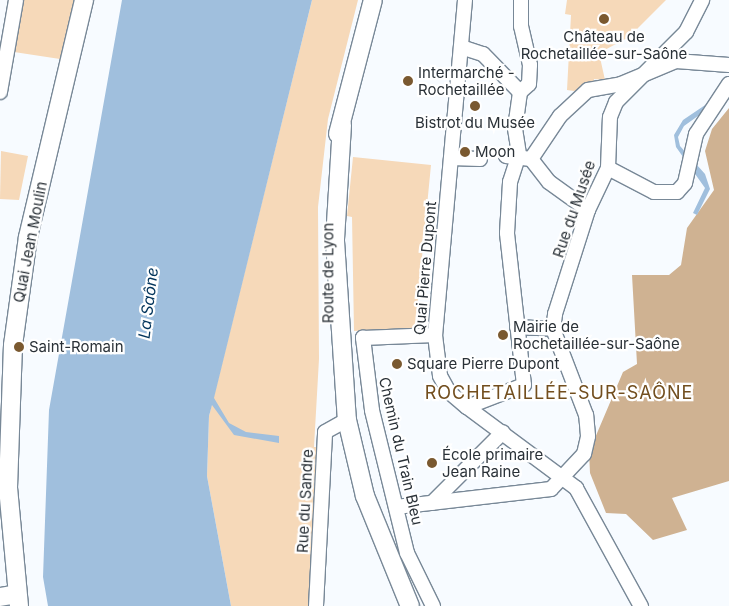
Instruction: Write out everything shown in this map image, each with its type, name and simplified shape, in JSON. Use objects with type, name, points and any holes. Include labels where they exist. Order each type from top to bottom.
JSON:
[{"type":"main road","name":"Quai Jean Moulin","points":[[12,599],[4,488],[13,344],[28,237],[84,0]]},
{"type":"main road","name":"Route de Lyon","points":[[374,0],[342,125],[335,241],[347,420],[365,496],[410,606]]},
{"type":"street","points":[[0,92],[16,0]]},
{"type":"street","name":"Quai Pierre Dupont","points":[[466,0],[435,335],[440,376],[467,407],[566,477]]},
{"type":"street","points":[[467,407],[524,385],[508,233],[510,182],[518,156],[515,128],[525,88],[521,0]]},
{"type":"street","name":"Rue du Musée","points":[[554,329],[588,210],[608,168],[610,117],[616,102],[686,32],[702,0]]},
{"type":"street","points":[[461,47],[483,54],[525,88]]},
{"type":"street","points":[[518,156],[572,102],[588,90],[621,84],[652,68],[701,60],[729,65]]},
{"type":"street","points":[[608,168],[666,196],[685,183],[696,134],[723,94]]},
{"type":"street","points":[[518,156],[549,182],[588,210]]},
{"type":"street","points":[[451,158],[480,159]]},
{"type":"street","points":[[396,506],[526,494],[551,489],[566,477],[584,454],[588,436],[586,415],[554,329],[518,327]]},
{"type":"street","name":"Chemin du Train Bleu","points":[[433,606],[408,553],[372,410],[363,338],[435,335]]},
{"type":"street","name":"Rue du Sandre","points":[[316,602],[325,432],[347,420]]},
{"type":"street","points":[[432,503],[504,432]]},
{"type":"street","points":[[566,477],[640,606]]},
{"type":"shaded area","points":[[23,0],[74,0],[60,59],[14,52]]},
{"type":"shaded area","points":[[312,0],[358,0],[328,119],[318,207],[319,359],[314,447],[320,447],[314,606],[231,606],[207,476],[209,416]]},
{"type":"shaded area","points":[[567,0],[666,0],[629,37],[599,53],[605,80],[594,79],[593,86],[574,91],[567,90],[571,15],[565,14]]},
{"type":"shaded area","points":[[729,108],[729,481],[672,498],[687,530],[653,540],[626,514],[606,513],[590,473],[589,452],[623,372],[637,364],[632,275],[669,275],[681,265],[687,228],[714,190],[705,151],[712,129]]},
{"type":"shaded area","points":[[1,151],[28,156],[19,200],[0,199]]},
{"type":"shaded area","points":[[353,157],[431,165],[415,329],[354,331],[352,217],[347,216]]},
{"type":"water","name":"La Saône","points":[[122,0],[312,0],[214,398],[229,423],[246,432],[279,436],[279,443],[234,435],[212,405],[209,416],[207,476],[231,606],[48,606],[43,577],[49,410]]},
{"type":"water","points":[[717,97],[723,98],[684,126],[678,137],[680,146],[705,174],[710,189],[697,215],[693,213],[705,188],[676,147],[674,135],[683,120]]},
{"type":"place","name":"Château de Rochetaillée-sur-Saône","points":[[604,19]]},
{"type":"place","name":"Intermarché - Rochetaillée","points":[[408,81]]},
{"type":"place","name":"Bistrot du Musée","points":[[475,106]]},
{"type":"place","name":"Moon","points":[[465,152]]},
{"type":"place","name":"Mairie de Rochetaillée-sur-Saône","points":[[503,335]]},
{"type":"place","name":"Saint-Romain","points":[[19,347]]},
{"type":"place","name":"Square Pierre Dupont","points":[[397,364]]},
{"type":"place","name":"École primaire Jean Raine","points":[[432,463]]},
{"type":"district","name":"ROCHETAILLÉE-SUR-SAÔNE","points":[[559,393]]}]
